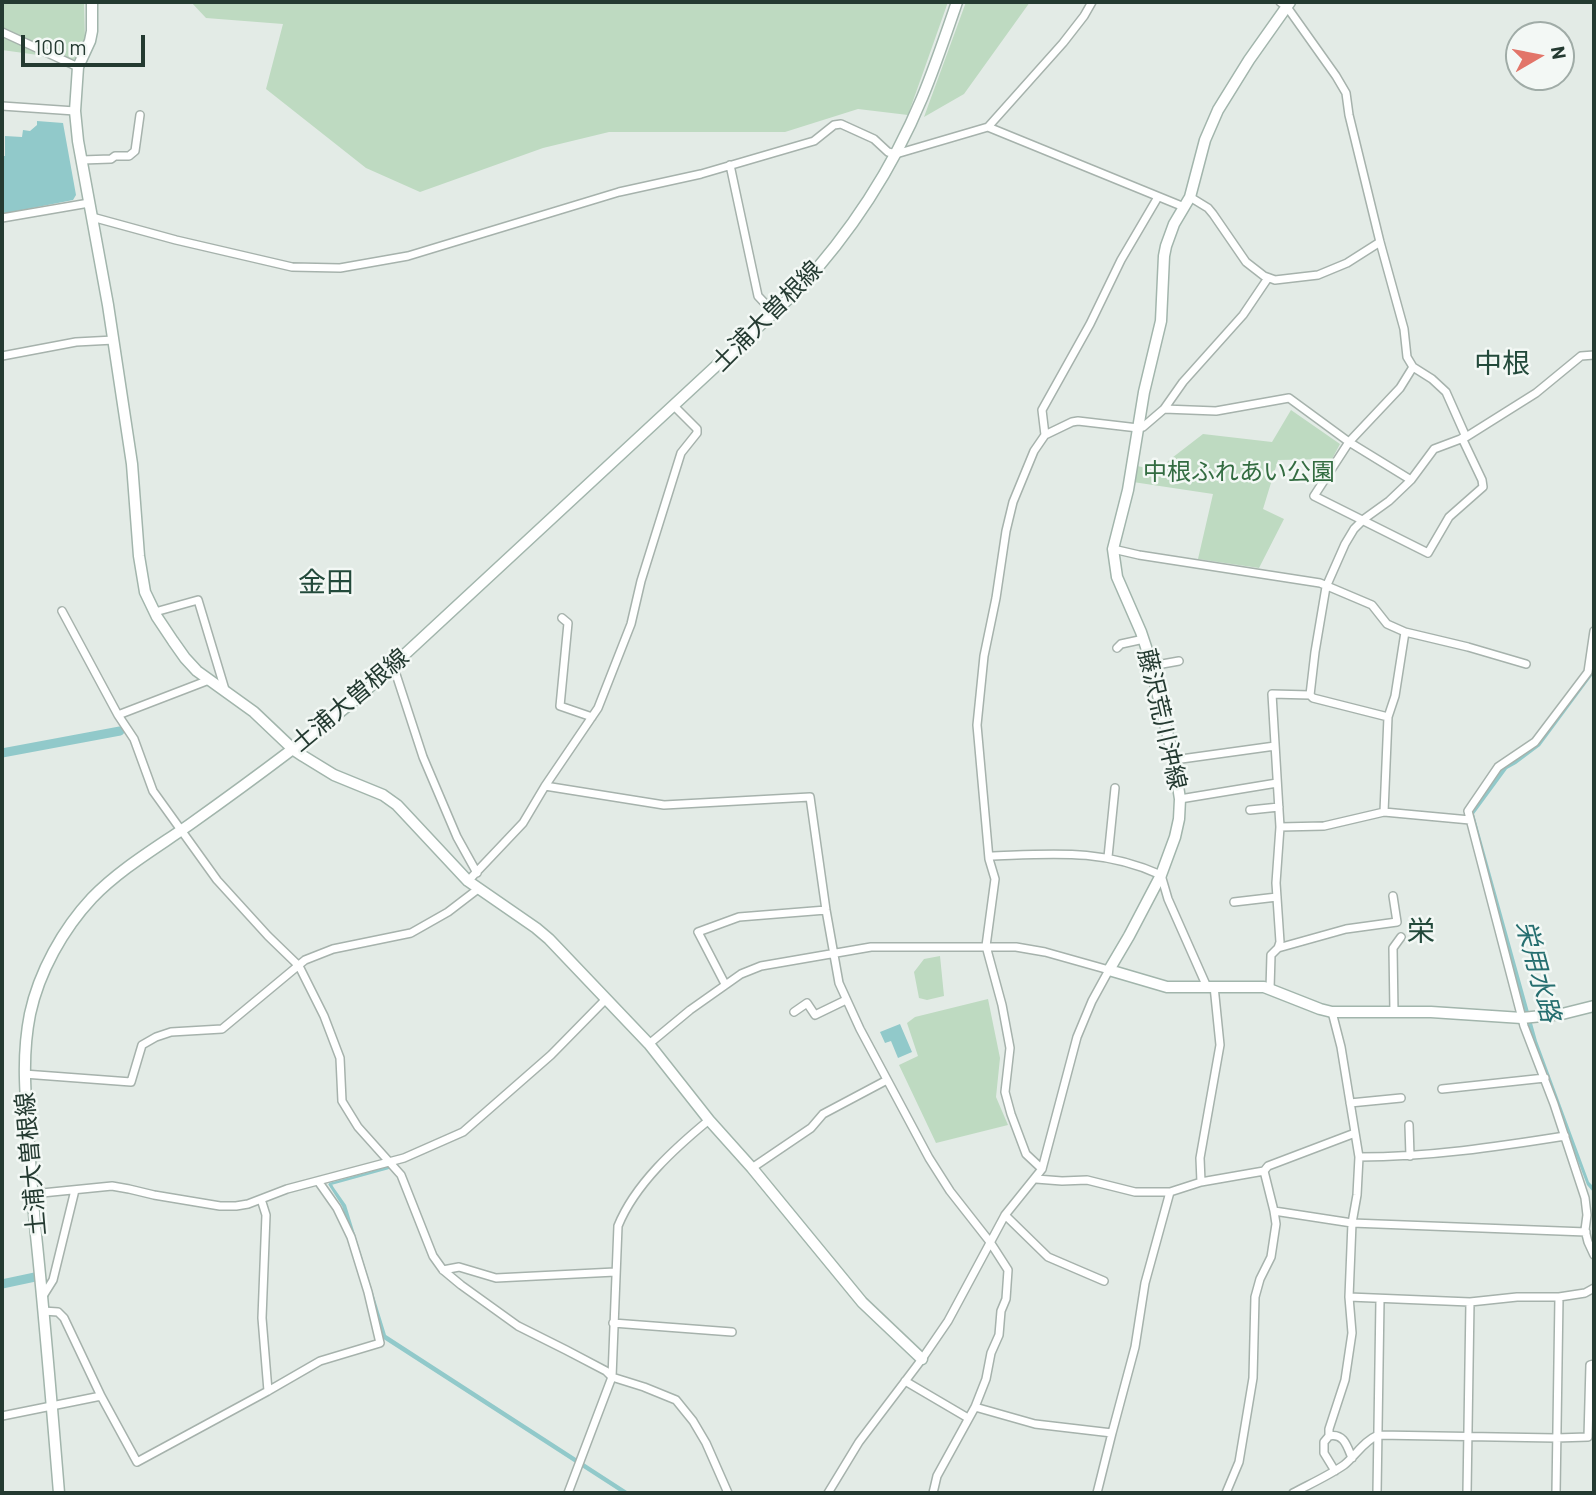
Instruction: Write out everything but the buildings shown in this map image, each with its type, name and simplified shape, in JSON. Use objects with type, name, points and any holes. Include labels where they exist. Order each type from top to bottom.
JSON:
[{"type":"main road","points":[[92,2],[92,30],[90,41],[78,66],[75,111],[132,464],[139,556],[145,592],[155,612],[185,658],[209,680],[254,712],[293,750],[334,775],[383,795],[397,804],[468,881],[536,928],[649,1044],[709,1120],[862,1302],[922,1359]]},
{"type":"main road","name":"土浦大曽根線","points":[[59,1493],[32,1194],[24,1053],[37,991],[48,963],[64,935],[77,916],[106,885],[293,750],[362,694],[774,313],[815,271],[867,203],[896,154],[923,97],[957,2]]},
{"type":"main road","name":"藤沢荒川沖線","points":[[1110,970],[1161,876],[1175,837],[1180,799],[1174,760],[1144,639],[1116,577],[1113,549],[1128,490],[1144,392],[1161,321],[1164,256],[1170,233],[1187,202],[1214,118],[1285,4]]},
{"type":"main road","points":[[1110,970],[1167,986],[1264,987],[1332,1013],[1468,1013],[1522,1018],[1562,1014],[1594,1006]]},
{"type":"street","points":[[92,217],[292,267],[340,268],[408,256],[619,192],[701,174],[814,141],[834,125],[841,124],[874,139],[888,152],[896,154],[988,127],[1063,43],[1084,16],[1091,2]]},
{"type":"street","points":[[1285,4],[1346,93],[1380,242],[1404,329],[1407,357],[1413,367],[1446,392],[1482,480],[1483,487],[1449,517],[1428,553],[1314,496],[1349,442],[1399,388],[1413,367]]},
{"type":"street","points":[[2,32],[78,66]]},
{"type":"street","points":[[2,106],[75,111]]},
{"type":"street","points":[[82,160],[129,156],[135,151],[140,115]]},
{"type":"street","points":[[988,127],[1158,197],[1208,208],[1246,262],[1268,278],[1275,280],[1318,275],[1347,263],[1380,242]]},
{"type":"street","points":[[730,165],[758,296],[774,313]]},
{"type":"street","points":[[1045,435],[1042,410],[1090,324],[1121,260],[1158,197]]},
{"type":"street","points":[[2,218],[89,203]]},
{"type":"street","points":[[1042,1170],[1027,1154],[1005,1092],[1010,1048],[986,946],[995,879],[989,856],[977,725],[984,656],[1013,502],[1034,451],[1045,435],[1078,421],[1143,427],[1164,409],[1183,382],[1243,315],[1268,278]]},
{"type":"street","points":[[2,356],[76,342],[114,340]]},
{"type":"street","points":[[1310,695],[1326,587],[1354,529],[1390,501],[1411,480],[1434,449],[1464,438],[1536,393],[1581,356],[1594,355]]},
{"type":"street","points":[[1164,409],[1216,411],[1289,398],[1349,442],[1411,480]]},
{"type":"street","points":[[468,881],[523,823],[598,708],[631,624],[640,581],[681,453],[697,433],[697,429],[674,406]]},
{"type":"street","points":[[1113,549],[1320,583],[1372,605],[1387,624],[1405,632],[1526,664]]},
{"type":"street","points":[[155,612],[198,600],[226,692]]},
{"type":"street","points":[[62,611],[118,715],[134,739],[153,791],[217,880],[299,966],[324,1016],[340,1058],[342,1101],[358,1127],[401,1175],[433,1255],[443,1270],[518,1326],[606,1371],[612,1377],[676,1400],[706,1443],[728,1493]]},
{"type":"street","points":[[562,618],[568,623],[560,706],[592,717]]},
{"type":"street","points":[[1594,631],[1588,672],[1535,743],[1498,767],[1468,811],[1522,1018],[1585,1198],[1586,1232],[1594,1255]]},
{"type":"street","points":[[1384,812],[1388,717],[1395,696],[1405,632]]},
{"type":"street","points":[[1117,648],[1121,644],[1144,639]]},
{"type":"street","points":[[1151,666],[1179,661]]},
{"type":"street","points":[[393,665],[423,757],[457,837],[477,873]]},
{"type":"street","points":[[118,715],[209,680]]},
{"type":"street","points":[[1270,989],[1271,955],[1280,942],[1276,883],[1280,827],[1272,694],[1310,695],[1388,717]]},
{"type":"street","points":[[1174,760],[1275,746]]},
{"type":"street","points":[[1180,799],[1278,783]]},
{"type":"street","points":[[545,786],[664,806],[810,797],[825,910],[839,983],[846,1000],[929,1158],[1008,1270],[999,1335],[991,1353],[986,1379],[975,1408],[937,1476],[933,1493]]},
{"type":"street","points":[[1108,857],[1115,788]]},
{"type":"street","points":[[1250,810],[1279,807]]},
{"type":"street","points":[[1280,827],[1324,826],[1384,812],[1470,820]]},
{"type":"street","points":[[989,856],[1076,854],[1108,857],[1138,865],[1161,876],[1168,899],[1211,987],[1220,1045],[1200,1158],[1201,1182]]},
{"type":"street","points":[[24,1074],[131,1082],[142,1045],[156,1037],[171,1032],[222,1029],[305,960],[333,949],[411,933],[447,912],[478,889]]},
{"type":"street","points":[[1278,948],[1346,929],[1397,922],[1393,895]]},
{"type":"street","points":[[1234,902],[1277,897]]},
{"type":"street","points":[[725,984],[698,932],[739,917],[825,910]]},
{"type":"street","points":[[1394,1012],[1393,948],[1401,937]]},
{"type":"street","points":[[649,1044],[690,1010],[741,974],[761,966],[871,947],[1016,947],[1110,970],[1092,1001],[1077,1037],[1042,1170],[1005,1215],[948,1321],[859,1442],[832,1492]]},
{"type":"street","points":[[32,1194],[112,1186],[220,1206],[236,1206],[287,1189],[404,1158],[463,1132],[551,1055],[606,999]]},
{"type":"street","points":[[794,1012],[807,1003],[815,1015],[846,1000]]},
{"type":"street","points":[[1332,1013],[1341,1047],[1359,1157],[1352,1223],[1349,1297],[1352,1334],[1345,1380],[1323,1448],[1335,1471]]},
{"type":"street","points":[[1442,1089],[1545,1078]]},
{"type":"street","points":[[752,1168],[811,1128],[824,1114],[887,1080]]},
{"type":"street","points":[[1350,1103],[1401,1098]]},
{"type":"street","points":[[568,1493],[612,1377],[618,1226],[625,1208],[668,1156],[709,1120]]},
{"type":"street","points":[[1409,1125],[1410,1156]]},
{"type":"street","points":[[1036,1179],[1087,1180],[1135,1192],[1170,1192],[1201,1182],[1264,1171],[1268,1167],[1354,1133]]},
{"type":"street","points":[[1359,1157],[1478,1150],[1565,1136]]},
{"type":"street","points":[[1226,1493],[1239,1462],[1253,1378],[1255,1297],[1271,1257],[1276,1224],[1264,1171]]},
{"type":"street","points":[[43,1311],[58,1312],[64,1318],[101,1396],[137,1462],[320,1361],[380,1343],[351,1237],[337,1208],[318,1181]]},
{"type":"street","points":[[42,1297],[52,1280],[75,1189]]},
{"type":"street","points":[[1097,1493],[1135,1347],[1145,1283],[1170,1192]]},
{"type":"street","points":[[261,1199],[266,1215],[262,1318],[268,1391]]},
{"type":"street","points":[[1274,1211],[1352,1223],[1586,1232]]},
{"type":"street","points":[[1005,1215],[1048,1258],[1104,1281]]},
{"type":"street","points":[[443,1270],[459,1267],[496,1278],[615,1272]]},
{"type":"street","points":[[1349,1297],[1470,1303],[1517,1297],[1559,1297],[1586,1293],[1594,1288]]},
{"type":"street","points":[[1556,1493],[1559,1297]]},
{"type":"street","points":[[1377,1493],[1380,1300]]},
{"type":"street","points":[[1467,1493],[1470,1303]]},
{"type":"street","points":[[613,1323],[732,1332]]},
{"type":"street","points":[[1293,1493],[1335,1471],[1378,1435],[1588,1437],[1590,1365],[1594,1364]]},
{"type":"street","points":[[905,1381],[968,1418]]},
{"type":"street","points":[[2,1416],[101,1396]]},
{"type":"street","points":[[975,1408],[1035,1424],[1112,1433]]},
{"type":"street","points":[[1329,1436],[1342,1437],[1352,1458]]},
{"type":"green space","points":[[2,2],[84,2],[85,39],[74,60],[2,50]]},
{"type":"green space","points":[[191,2],[948,2],[908,115],[858,109],[785,132],[609,132],[543,148],[420,192],[366,168],[266,89],[283,24],[206,18]]},
{"type":"green space","points":[[966,2],[1030,2],[964,94],[924,117]]},
{"type":"green space","name":"中根ふれあい公園","points":[[1291,410],[1340,444],[1332,459],[1278,460],[1263,509],[1284,519],[1259,568],[1198,559],[1213,494],[1133,482],[1137,466],[1161,471],[1168,461],[1203,434],[1272,442]]},
{"type":"green space","points":[[940,956],[944,996],[927,1000],[919,998],[914,972],[924,959]]},
{"type":"green space","points":[[988,999],[1000,1058],[996,1097],[1008,1125],[936,1143],[899,1065],[918,1056],[907,1023],[915,1017]]},
{"type":"water","points":[[37,121],[63,123],[76,195],[73,200],[2,214],[2,156],[5,156],[5,136],[22,137],[23,130],[30,131],[37,125]]},
{"type":"water","points":[[1594,673],[1540,746],[1507,769],[1474,814],[1537,1041],[1589,1182],[1594,1187],[1594,1193],[1587,1185],[1533,1042],[1471,812],[1503,766],[1535,745],[1590,674]]},
{"type":"water","points":[[900,1024],[912,1052],[898,1058],[891,1041],[885,1043],[880,1032]]},
{"type":"water","points":[[328,1184],[332,1185],[346,1205],[386,1335],[630,1493],[622,1493],[382,1338],[342,1206]]},
{"type":"waterway","points":[[1592,675],[1594,658]]},
{"type":"waterway","points":[[2,753],[120,731]]},
{"type":"waterway","points":[[332,1187],[330,1184],[388,1168]]},
{"type":"waterway","points":[[2,1284],[35,1277]]},
{"type":"district","name":"中根","points":[[1502,364]]},
{"type":"district","name":"金田","points":[[326,583]]},
{"type":"district","name":"栄","points":[[1421,932]]},
{"type":"water label","name":"栄用水路","points":[[1538,971]]}]
